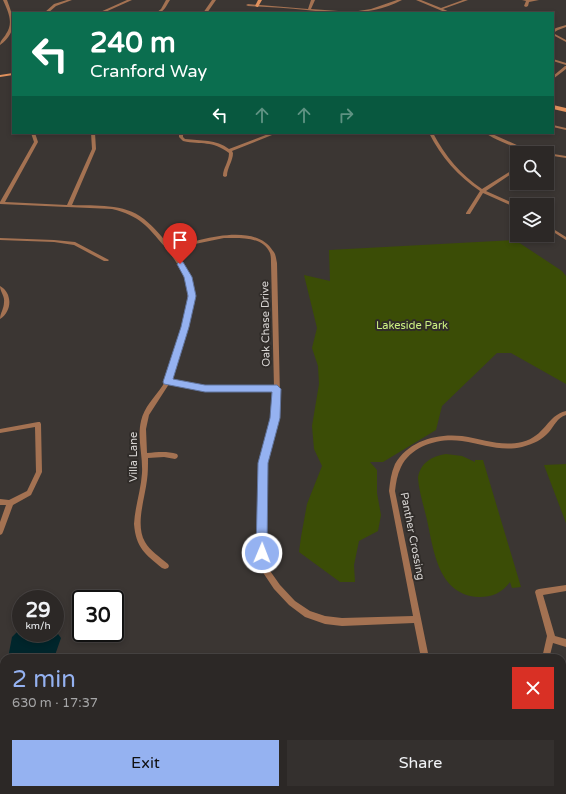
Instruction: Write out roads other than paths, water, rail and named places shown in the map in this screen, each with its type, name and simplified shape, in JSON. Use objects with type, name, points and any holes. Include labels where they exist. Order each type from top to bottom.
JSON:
[{"type":"street","points":[[5,0],[12,23]]},
{"type":"street","points":[[53,0],[55,5]]},
{"type":"street","points":[[47,12],[55,5],[70,0]]},
{"type":"street","points":[[102,12],[130,0]]},
{"type":"street","points":[[159,12],[168,0]]},
{"type":"street","points":[[206,12],[214,0]]},
{"type":"street","points":[[257,6],[260,0]]},
{"type":"street","points":[[309,10],[313,0]]},
{"type":"street","points":[[248,5],[360,12],[372,10],[400,0]]},
{"type":"street","points":[[418,0],[448,12]]},
{"type":"street","points":[[441,9],[466,0]]},
{"type":"street","points":[[526,6],[526,0],[537,0]]},
{"type":"street","points":[[554,32],[566,26]]},
{"type":"street","points":[[0,44],[10,33],[12,28]]},
{"type":"street","points":[[554,34],[566,41]]},
{"type":"street","points":[[554,60],[566,66],[554,77]]},
{"type":"street","points":[[0,76],[12,74]]},
{"type":"street","points":[[554,107],[566,110]]},
{"type":"street","points":[[554,126],[566,129]]},
{"type":"street","points":[[1,203],[36,142],[33,134]]},
{"type":"street","points":[[68,206],[94,149],[93,134]]},
{"type":"street","points":[[181,134],[181,137],[184,140],[207,141],[218,144],[229,150],[231,152],[231,161],[225,176]]},
{"type":"street","points":[[229,150],[272,134]]},
{"type":"street","points":[[432,134],[442,154],[462,175],[482,191],[510,204]]},
{"type":"street","points":[[490,134],[516,146]]},
{"type":"street","points":[[554,155],[566,157]]},
{"type":"street","points":[[468,213],[482,191],[510,173]]},
{"type":"street","name":"Villa Lane","points":[[1,203],[112,208],[129,211],[140,216],[171,250],[188,277],[192,296],[185,327],[168,382],[146,413],[143,425],[145,456],[143,490],[137,529],[140,542],[165,566]]},
{"type":"street","points":[[554,231],[566,239]]},
{"type":"street","name":"Oak Chase Drive","points":[[171,250],[209,238],[244,237],[262,242],[272,252],[274,263],[277,389],[275,418],[263,463],[262,553],[265,569],[270,577],[292,603],[308,614],[325,620],[342,622],[417,619]]},
{"type":"street","points":[[0,239],[54,241],[75,244],[106,260]]},
{"type":"street","points":[[0,288],[6,294],[8,302],[6,310],[0,317]]},
{"type":"street","points":[[168,382],[205,388],[277,389]]},
{"type":"street","name":"Panther Crossing","points":[[424,654],[392,492],[394,472],[403,457],[415,447],[438,439],[462,439],[499,447],[520,445],[530,442],[542,435],[558,416],[566,413]]},
{"type":"street","points":[[0,431],[38,424],[40,472],[29,493],[10,503],[0,502]]},
{"type":"street","points":[[145,456],[164,454],[175,456]]},
{"type":"street","points":[[0,532],[10,503]]},
{"type":"street","points":[[547,654],[551,639],[539,592],[566,588]]},
{"type":"street","points":[[551,639],[566,643]]},
{"type":"water","points":[[12,637],[12,642],[60,642],[55,654],[9,654]]},
{"type":"park label","name":"Lakeside Park","points":[[412,325]]}]
